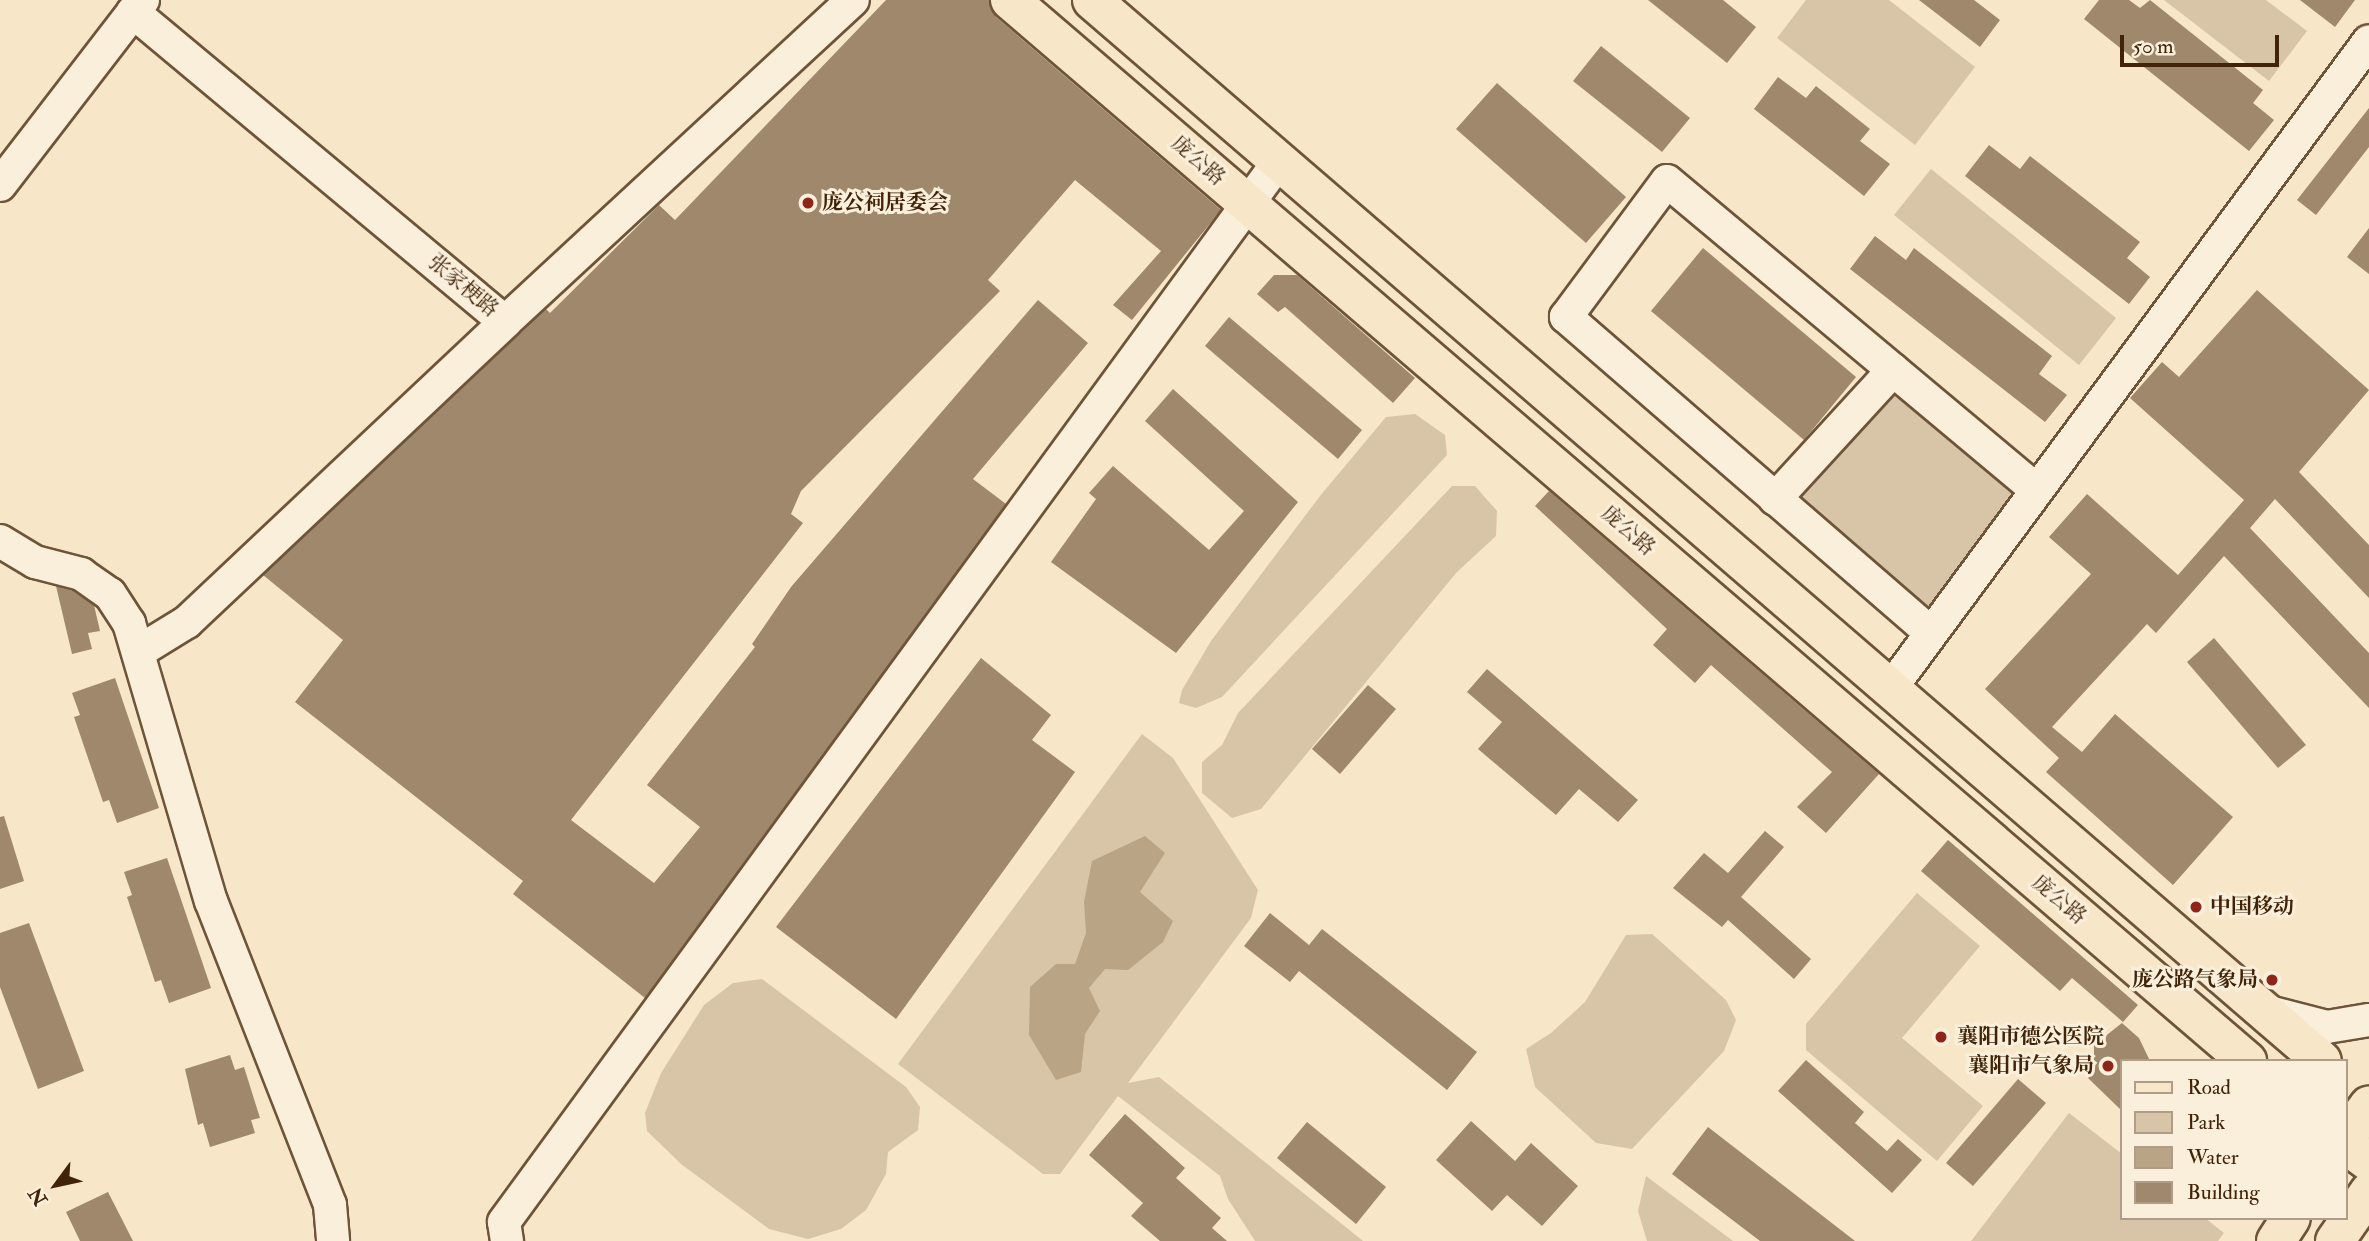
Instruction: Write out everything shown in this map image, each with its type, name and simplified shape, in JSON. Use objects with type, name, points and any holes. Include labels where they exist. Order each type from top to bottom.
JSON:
[{"type":"main road","name":"庞公路","points":[[1010,0],[2245,1059]]},
{"type":"main road","points":[[1092,0],[2320,1059]]},
{"type":"main road","points":[[2348,1084],[2369,1104],[2348,1134]]},
{"type":"main road","points":[[2348,1146],[2369,1162]]},
{"type":"main road","points":[[2335,1241],[2369,1192]]},
{"type":"main road","points":[[2276,1241],[2290,1220]]},
{"type":"street","name":"张家梗路","points":[[138,6],[505,322],[853,0]]},
{"type":"street","points":[[0,185],[138,6]]},
{"type":"street","points":[[1891,688],[2369,41]]},
{"type":"street","points":[[506,1241],[504,1222],[1279,161]]},
{"type":"street","points":[[1931,633],[1566,317],[1667,181],[2037,490]]},
{"type":"street","points":[[138,652],[187,622],[505,322]]},
{"type":"street","points":[[1775,499],[1893,370]]},
{"type":"street","points":[[0,541],[35,562],[81,573],[110,594],[129,623],[211,901],[330,1205],[332,1241]]},
{"type":"street","points":[[2265,1011],[2327,1027],[2369,1020]]},
{"type":"green space","points":[[1806,0],[1889,0],[1975,67],[1915,145],[1777,38]]},
{"type":"green space","points":[[2164,0],[2266,0],[2307,31],[2269,81]]},
{"type":"green space","points":[[1931,169],[2116,318],[2079,365],[1894,215]]},
{"type":"green space","points":[[1893,370],[2037,490],[1931,633],[1775,499]]},
{"type":"green space","points":[[1415,414],[1445,435],[1447,455],[1222,697],[1196,708],[1179,703],[1182,690],[1211,641],[1320,496],[1386,417]]},
{"type":"green space","points":[[1452,486],[1475,486],[1497,511],[1496,536],[1457,572],[1261,809],[1232,818],[1202,793],[1202,762],[1222,745],[1238,713]]},
{"type":"green space","points":[[1142,734],[1173,758],[1258,890],[1251,918],[1128,1083],[1159,1077],[1363,1241],[1255,1241],[1228,1199],[1220,1176],[1118,1096],[1060,1174],[1043,1174],[898,1064]]},
{"type":"green space","points":[[1917,893],[1980,946],[1902,1038],[1983,1106],[1937,1161],[1806,1050],[1806,1024]]},
{"type":"green space","points":[[1652,934],[1726,1000],[1736,1020],[1724,1051],[1632,1149],[1596,1143],[1535,1087],[1526,1049],[1551,1033],[1585,1002],[1626,935]]},
{"type":"green space","points":[[762,979],[906,1087],[920,1107],[918,1130],[888,1152],[886,1174],[866,1210],[841,1229],[808,1239],[769,1229],[681,1164],[647,1131],[645,1113],[661,1073],[704,1005],[733,983]]},
{"type":"green space","points":[[2069,1113],[2120,1152],[2120,1220],[2208,1220],[2224,1233],[2218,1241],[1971,1241]]},
{"type":"green space","points":[[1646,1176],[1733,1241],[1647,1241],[1638,1211]]},
{"type":"water","points":[[1145,836],[1165,853],[1140,892],[1173,921],[1163,942],[1128,970],[1105,969],[1089,988],[1100,1011],[1085,1034],[1081,1072],[1056,1080],[1029,1035],[1030,987],[1056,964],[1075,964],[1086,933],[1084,902],[1092,861]]},
{"type":"building","points":[[886,0],[989,0],[996,17],[1221,210],[1132,320],[1113,305],[1161,251],[1075,180],[988,280],[1000,291],[801,491],[791,514],[803,523],[571,820],[654,883],[700,827],[647,785],[755,647],[752,644],[791,587],[1038,300],[1088,343],[973,479],[1006,504],[645,998],[513,894],[523,881],[295,702],[343,640],[263,575],[546,309],[550,313],[659,205],[675,220]]},
{"type":"building","points":[[1648,0],[1723,0],[1756,27],[1727,63]]},
{"type":"building","points":[[1919,0],[1974,0],[2000,20],[1980,47]]},
{"type":"building","points":[[2099,0],[2129,0],[2140,8],[2150,0],[2263,90],[2253,103],[2274,120],[2249,151],[2084,19]]},
{"type":"building","points":[[2300,0],[2355,0],[2335,27]]},
{"type":"building","points":[[1601,46],[1690,118],[1662,152],[1573,81]]},
{"type":"building","points":[[1778,77],[1806,98],[1816,86],[1870,129],[1860,141],[1890,164],[1864,196],[1754,109]]},
{"type":"building","points":[[1497,83],[1626,197],[1586,243],[1456,129]]},
{"type":"building","points":[[2369,108],[2369,147],[2316,215],[2297,200]]},
{"type":"building","points":[[1989,145],[2020,169],[2030,156],[2140,242],[2127,258],[2150,277],[2129,304],[1965,176]]},
{"type":"building","points":[[2369,228],[2369,274],[2347,257]]},
{"type":"building","points":[[1875,236],[1906,260],[1914,248],[2052,356],[2039,374],[2067,395],[2045,422],[1850,269]]},
{"type":"building","points":[[1703,248],[1856,377],[1804,440],[1651,311]]},
{"type":"building","points":[[1274,275],[1297,275],[1415,378],[1393,403],[1285,307],[1278,312],[1257,294]]},
{"type":"building","points":[[2257,290],[2369,390],[2299,472],[2369,545],[2369,598],[2275,499],[2250,528],[2369,653],[2369,708],[2224,556],[2156,633],[2147,624],[2052,727],[2082,752],[2115,714],[2233,817],[2173,885],[2046,772],[2059,758],[1985,689],[2091,574],[2049,537],[2087,494],[2178,575],[2244,500],[2130,398],[2162,362],[2179,377]]},
{"type":"building","points":[[1229,317],[1362,430],[1338,459],[1205,346]]},
{"type":"building","points":[[1173,389],[1298,502],[1176,653],[1051,562],[1096,499],[1089,493],[1113,466],[1209,550],[1244,511],[1145,421]]},
{"type":"building","points":[[1549,491],[1879,774],[1826,833],[1797,807],[1832,772],[1711,665],[1695,683],[1653,645],[1667,629],[1535,506]]},
{"type":"building","points":[[56,586],[73,591],[94,605],[100,631],[88,633],[92,649],[72,654]]},
{"type":"building","points":[[2214,638],[2306,745],[2278,768],[2187,662]]},
{"type":"building","points":[[981,658],[1051,715],[1032,740],[1075,772],[896,1019],[776,927]]},
{"type":"building","points":[[1487,669],[1638,800],[1618,822],[1579,789],[1556,815],[1478,749],[1502,722],[1467,692]]},
{"type":"building","points":[[115,678],[159,808],[117,823],[109,800],[103,802],[74,717],[80,715],[72,693]]},
{"type":"building","points":[[1368,685],[1396,709],[1340,774],[1312,749]]},
{"type":"building","points":[[4,816],[24,881],[0,889],[0,817]]},
{"type":"building","points":[[1765,831],[1784,847],[1741,897],[1811,959],[1794,979],[1728,920],[1722,927],[1673,888],[1704,853],[1728,873]]},
{"type":"building","points":[[1948,840],[2138,1005],[2123,1022],[2072,978],[2060,991],[1921,871]]},
{"type":"building","points":[[167,858],[211,988],[169,1003],[161,980],[155,982],[127,897],[132,895],[124,872]]},
{"type":"building","points":[[1270,913],[1309,945],[1322,929],[1477,1052],[1447,1090],[1299,971],[1290,982],[1244,946]]},
{"type":"building","points":[[29,923],[84,1071],[38,1089],[0,987],[0,933]]},
{"type":"building","name":"襄阳市气象局","points":[[2122,1023],[2139,1038],[2149,1059],[2120,1059],[2120,1109],[2088,1078],[2094,1072],[2094,1045]]},
{"type":"building","points":[[230,1055],[235,1070],[244,1067],[260,1118],[251,1120],[255,1133],[210,1147],[203,1123],[198,1125],[185,1069]]},
{"type":"building","points":[[1806,1060],[1864,1112],[1855,1123],[1887,1151],[1898,1139],[1922,1160],[1892,1193],[1778,1091]]},
{"type":"building","points":[[2018,1079],[2046,1103],[1973,1186],[1946,1163]]},
{"type":"building","points":[[1125,1114],[1185,1168],[1176,1178],[1221,1218],[1212,1228],[1227,1241],[1160,1241],[1131,1216],[1143,1203],[1089,1155]]},
{"type":"building","points":[[1471,1121],[1515,1161],[1531,1143],[1578,1186],[1542,1226],[1507,1195],[1492,1211],[1436,1160]]},
{"type":"building","points":[[1307,1122],[1386,1187],[1356,1224],[1277,1158]]},
{"type":"building","points":[[1708,1127],[1855,1241],[1760,1241],[1672,1174]]},
{"type":"building","points":[[108,1192],[133,1241],[80,1241],[66,1212]]},
{"type":"place","name":"庞公祠居委会","points":[[808,203]]},
{"type":"place","name":"中国移动","points":[[2196,907]]},
{"type":"place","name":"庞公路气象局","points":[[2272,980]]},
{"type":"place","name":"襄阳市德公医院","points":[[1941,1037]]},
{"type":"place","name":"襄阳市气象局","points":[[2108,1066]]}]
